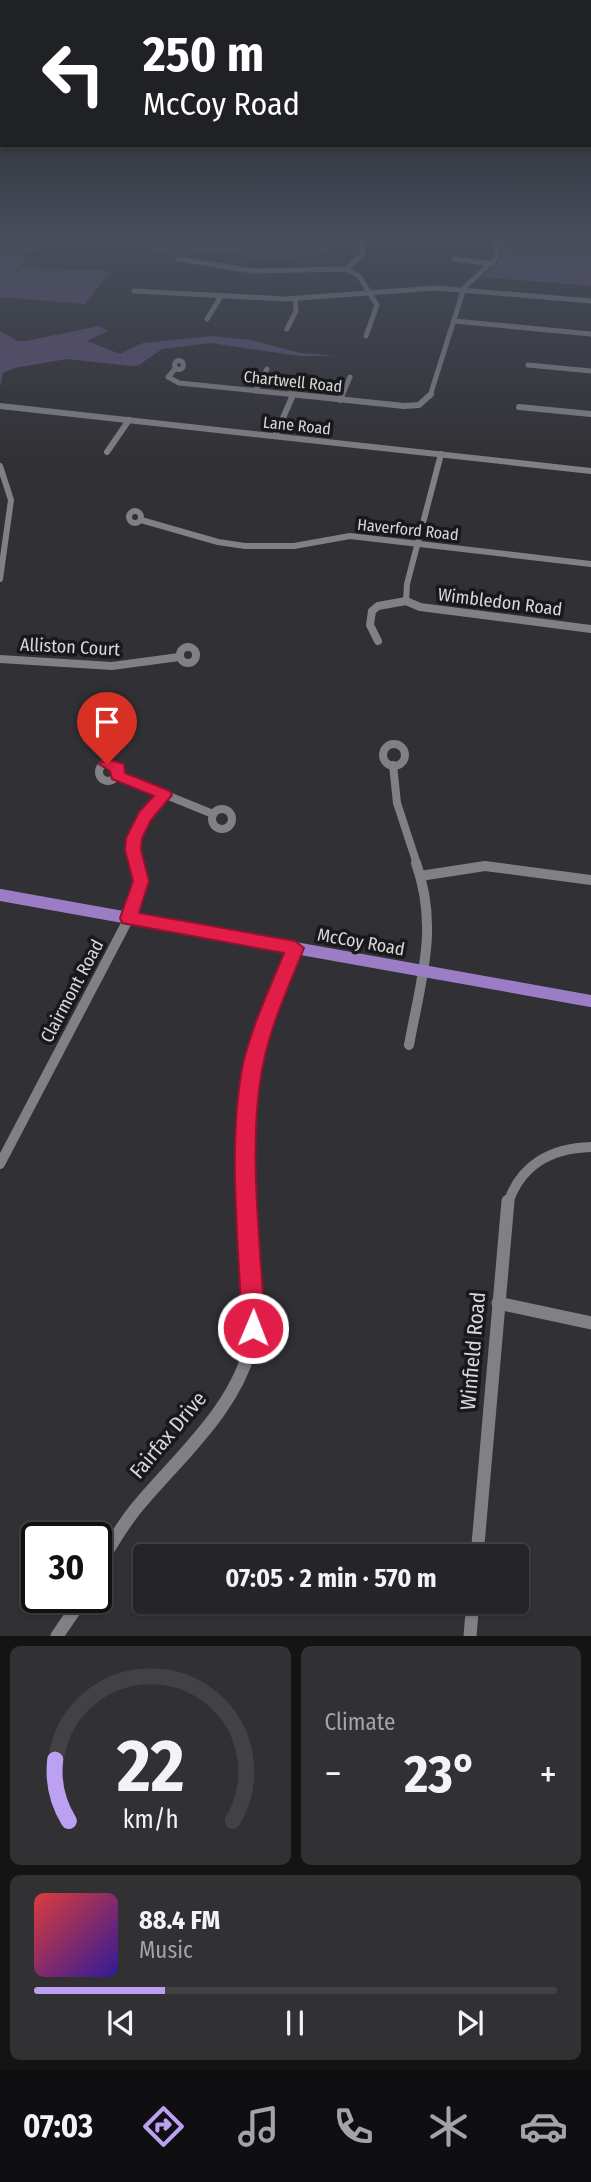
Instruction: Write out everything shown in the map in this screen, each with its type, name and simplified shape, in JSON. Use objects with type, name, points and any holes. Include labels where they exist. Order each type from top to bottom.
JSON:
[{"type":"main road","name":"McCoy Road","points":[[0,895],[591,1001]]},
{"type":"street","points":[[207,319],[211,312]]},
{"type":"street","points":[[287,329],[295,312]]},
{"type":"street","points":[[366,336],[376,312]]},
{"type":"street","points":[[457,312],[454,321],[591,334]]},
{"type":"street","name":"Chartwell Road","points":[[176,368],[170,373],[169,379],[179,383],[415,406],[430,397],[454,321]]},
{"type":"street","points":[[528,365],[591,371]]},
{"type":"street","points":[[255,391],[267,369]]},
{"type":"street","points":[[340,400],[350,377]]},
{"type":"street","points":[[275,436],[293,395]]},
{"type":"street","name":"Lane Road","points":[[0,406],[591,471]]},
{"type":"street","points":[[519,407],[591,414]]},
{"type":"street","points":[[107,452],[129,420]]},
{"type":"street","points":[[378,641],[370,625],[372,611],[378,606],[406,601],[404,595],[441,454]]},
{"type":"street","points":[[0,466],[10,500],[4,529],[0,579]]},
{"type":"street","name":"Haverford Road","points":[[141,520],[218,542],[245,546],[294,546],[350,536],[591,565]]},
{"type":"street","name":"Wimbledon Road","points":[[406,601],[420,607],[591,629]]},
{"type":"street","name":"Alliston Court","points":[[0,659],[92,668],[125,666],[179,657]]},
{"type":"street","points":[[393,765],[393,795],[420,876],[429,918],[409,1045]]},
{"type":"street","points":[[117,775],[213,814]]},
{"type":"street","name":"Clairmont Road","points":[[0,1164],[128,918],[141,881],[133,850],[134,838],[145,817],[164,795]]},
{"type":"street","points":[[420,876],[485,866],[591,880]]},
{"type":"street","name":"Fairfax Drive","points":[[112,1540],[138,1503],[216,1414],[239,1375],[251,1344],[254,1311],[245,1115],[253,1064],[264,1024],[295,948]]},
{"type":"street","name":"Winfield Road","points":[[478,1544],[508,1201],[514,1185],[537,1160],[553,1151],[591,1147]]},
{"type":"street","points":[[498,1303],[591,1323]]},
{"type":"street","points":[[57,1636],[73,1613]]},
{"type":"street","points":[[470,1636],[472,1614]]},
{"type":"shaded area","points":[[99,326],[108,331],[87,341],[120,354],[143,343],[212,336],[251,340],[300,353],[337,356],[299,356],[211,343],[162,349],[139,365],[132,366],[67,359],[14,368],[3,373],[0,387],[0,331],[18,341],[26,341]]},
{"type":"route","points":[[107,764],[118,768],[117,775],[164,795],[139,825],[134,838],[133,850],[141,881],[128,918],[295,948],[264,1024],[253,1064],[245,1115],[253,1328]]}]
